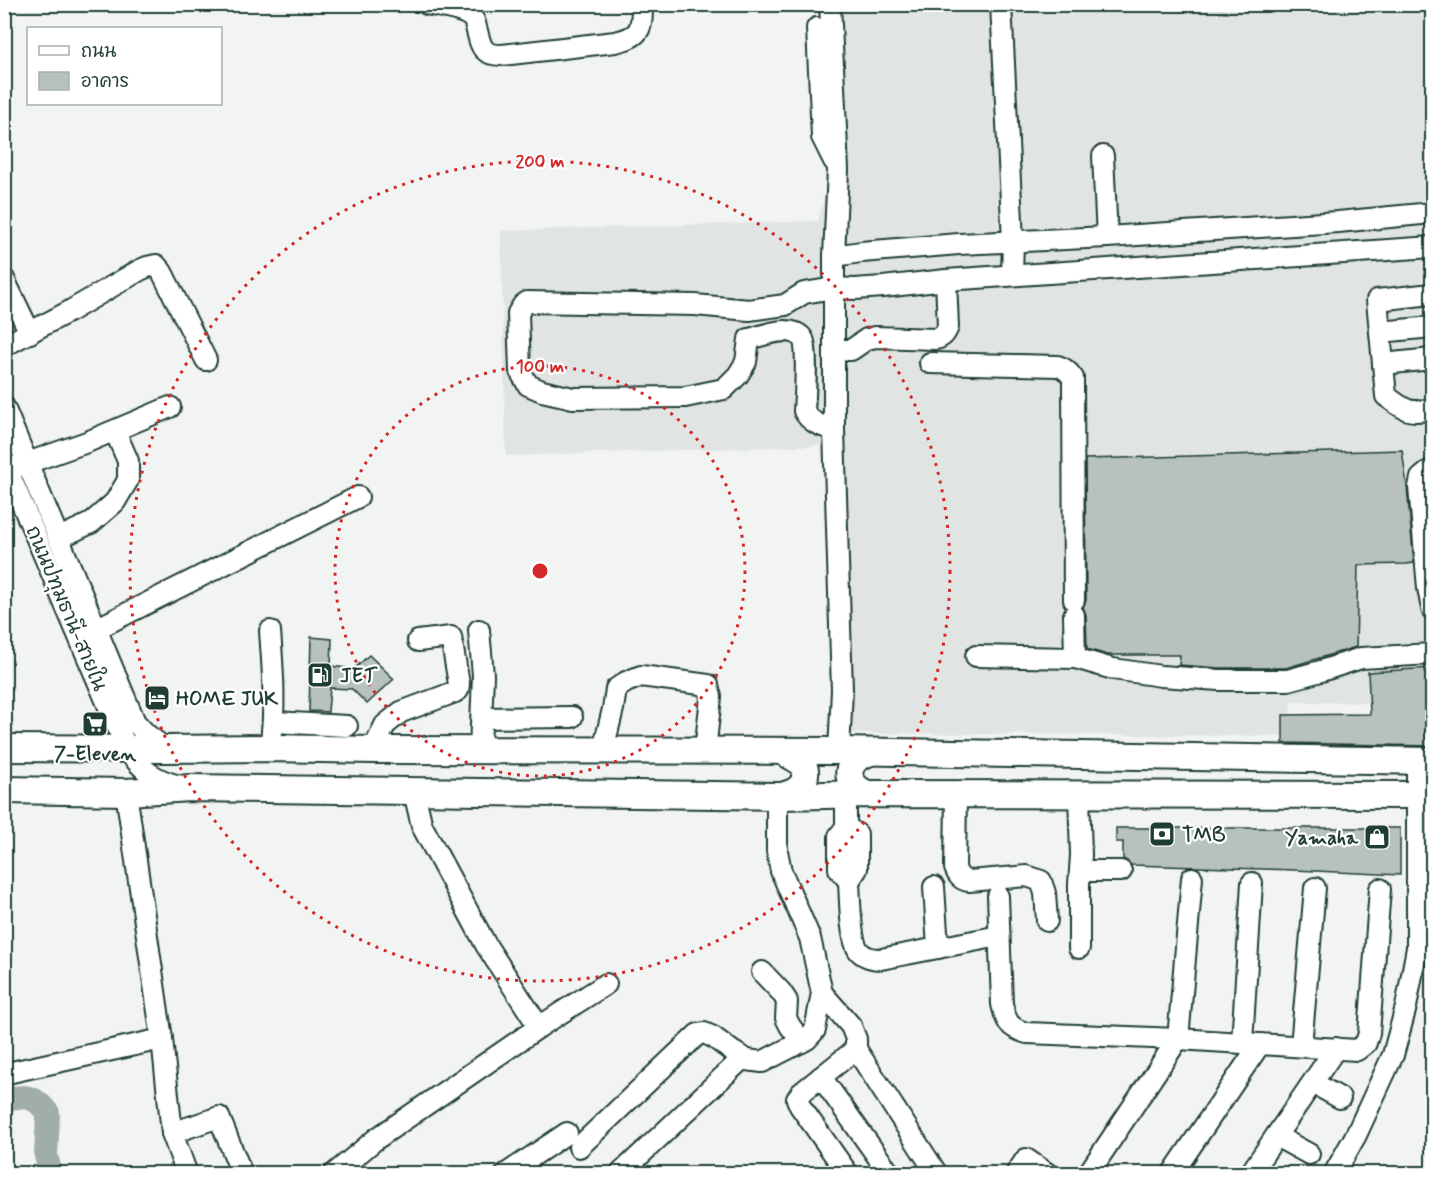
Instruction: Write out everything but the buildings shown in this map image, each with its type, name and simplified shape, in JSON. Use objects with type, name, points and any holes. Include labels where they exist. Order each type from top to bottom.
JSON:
[{"type":"main road","points":[[4,748],[839,751],[1425,761]]},
{"type":"main road","points":[[779,796],[794,792],[803,785],[806,771],[804,764],[782,751]]},
{"type":"main road","points":[[857,794],[861,792],[851,782],[849,768],[859,757],[870,752]]},
{"type":"main road","points":[[4,790],[126,792],[191,788],[779,796],[857,794],[1425,795]]},
{"type":"street","points":[[427,4],[467,14],[474,20],[481,45],[486,52],[494,55],[628,39],[642,24],[642,4]]},
{"type":"street","points":[[816,4],[822,137],[838,170]]},
{"type":"street","points":[[830,4],[838,170],[834,256],[834,430],[842,690],[839,751]]},
{"type":"street","points":[[1001,4],[1013,241],[1012,275]]},
{"type":"street","points":[[1103,156],[1107,237]]},
{"type":"street","points":[[834,256],[959,244],[1338,222],[1432,213]]},
{"type":"street","points":[[748,310],[749,339],[746,362],[738,375],[724,389],[685,397],[573,398],[542,391],[528,385],[520,371],[518,313],[527,302],[695,305],[748,310],[785,305],[804,293],[834,288],[855,289],[1012,275],[1432,247]]},
{"type":"street","points":[[4,346],[70,312],[140,270],[156,265],[162,272],[206,360]]},
{"type":"street","points":[[4,279],[30,333]]},
{"type":"street","points":[[835,350],[851,350],[867,339],[875,338],[941,338],[948,327],[946,280]]},
{"type":"street","points":[[1432,294],[1377,300],[1386,396],[1408,411],[1418,412],[1432,409]]},
{"type":"street","points":[[1380,332],[1432,327]]},
{"type":"street","points":[[749,339],[778,332],[793,332],[803,339],[805,350],[804,411],[807,417],[834,430]]},
{"type":"street","points":[[1383,364],[1432,359]]},
{"type":"street","points":[[930,363],[1058,366],[1069,372],[1073,378],[1075,658]]},
{"type":"street","name":"ถนนปทุมธานี-สายใน","points":[[4,407],[135,722],[146,734],[166,749]]},
{"type":"street","points":[[6,468],[87,442],[170,407]]},
{"type":"street","points":[[58,538],[91,523],[115,502],[128,480],[128,461],[115,431]]},
{"type":"street","name":"ถนนปทุมธานี-สายใน","points":[[6,468],[127,749],[136,762],[154,777],[167,783],[191,788]]},
{"type":"street","points":[[1432,469],[1421,478],[1419,487],[1432,609]]},
{"type":"street","points":[[96,629],[358,497]]},
{"type":"street","points":[[479,630],[483,675],[480,750]]},
{"type":"street","points":[[270,631],[274,722],[270,748]]},
{"type":"street","points":[[373,750],[385,725],[401,712],[458,690],[451,637],[418,641]]},
{"type":"street","points":[[976,656],[1075,658],[1113,669],[1161,676],[1219,680],[1288,680],[1322,672],[1361,658],[1432,654]]},
{"type":"street","points":[[603,750],[614,709],[616,689],[641,676],[708,685],[711,697],[705,751]]},
{"type":"street","points":[[482,718],[572,717]]},
{"type":"street","points":[[274,722],[347,726]]},
{"type":"street","points":[[1334,1173],[1356,1135],[1393,1055],[1406,1007],[1418,948],[1425,761]]},
{"type":"street","points":[[126,792],[162,1039],[172,1133],[187,1173]]},
{"type":"street","points":[[414,792],[422,826],[486,945],[539,1027]]},
{"type":"street","points":[[857,794],[846,827],[857,834],[857,869],[849,881],[854,940],[860,951],[874,959],[881,959],[999,936]]},
{"type":"street","points":[[956,794],[955,868],[957,875],[969,881],[1027,876],[1041,881],[1047,921]]},
{"type":"street","points":[[1079,795],[1081,871],[1079,948]]},
{"type":"street","points":[[506,1173],[573,1140],[698,1034],[704,1033],[712,1037],[747,1060],[762,1062],[807,1039],[815,1030],[822,993],[810,938],[780,871],[777,851],[779,796]]},
{"type":"street","points":[[1081,871],[1121,871]]},
{"type":"street","points":[[1088,1173],[1178,1039],[1192,878]]},
{"type":"street","points":[[1172,1173],[1251,1044],[1252,883]]},
{"type":"street","points":[[934,887],[938,948]]},
{"type":"street","points":[[1301,1046],[1315,888]]},
{"type":"street","points":[[998,896],[1002,1004],[1004,1016],[1014,1030],[1027,1033],[1357,1050],[1366,1043],[1369,1033],[1380,889]]},
{"type":"street","points":[[762,972],[787,1001],[786,1018],[802,1042]]},
{"type":"street","points":[[334,1173],[376,1140],[539,1027],[606,984]]},
{"type":"street","points":[[822,993],[851,1026],[856,1039],[856,1049],[937,1173]]},
{"type":"street","points":[[7,1073],[162,1039]]},
{"type":"street","points":[[1251,1173],[1336,1048]]},
{"type":"street","points":[[848,1173],[797,1099],[801,1092],[856,1049]]},
{"type":"street","points":[[620,1173],[743,1058]]},
{"type":"street","points":[[821,1077],[890,1173]]},
{"type":"street","points":[[1312,1083],[1340,1098]]},
{"type":"street","points":[[172,1133],[219,1117],[242,1173]]},
{"type":"street","points":[[1276,1136],[1309,1154]]},
{"type":"street","points":[[1016,1173],[1026,1159],[1048,1173]]},
{"type":"shaded area","points":[[827,5],[1432,5],[1431,703],[1291,702],[1288,736],[844,733],[831,445],[506,456],[501,231],[818,221],[839,142]]},
{"type":"waterway","points":[[4,1100],[18,1097],[29,1098],[48,1113],[46,1156],[51,1174]]},
{"type":"place","name":"JET","points":[[320,675]]},
{"type":"place","name":"HOME JUK","points":[[157,698]]},
{"type":"place","name":"7-Eleven","points":[[95,724]]},
{"type":"place","name":"TMB","points":[[1162,834]]},
{"type":"place","name":"Yamaha","points":[[1377,837]]}]
